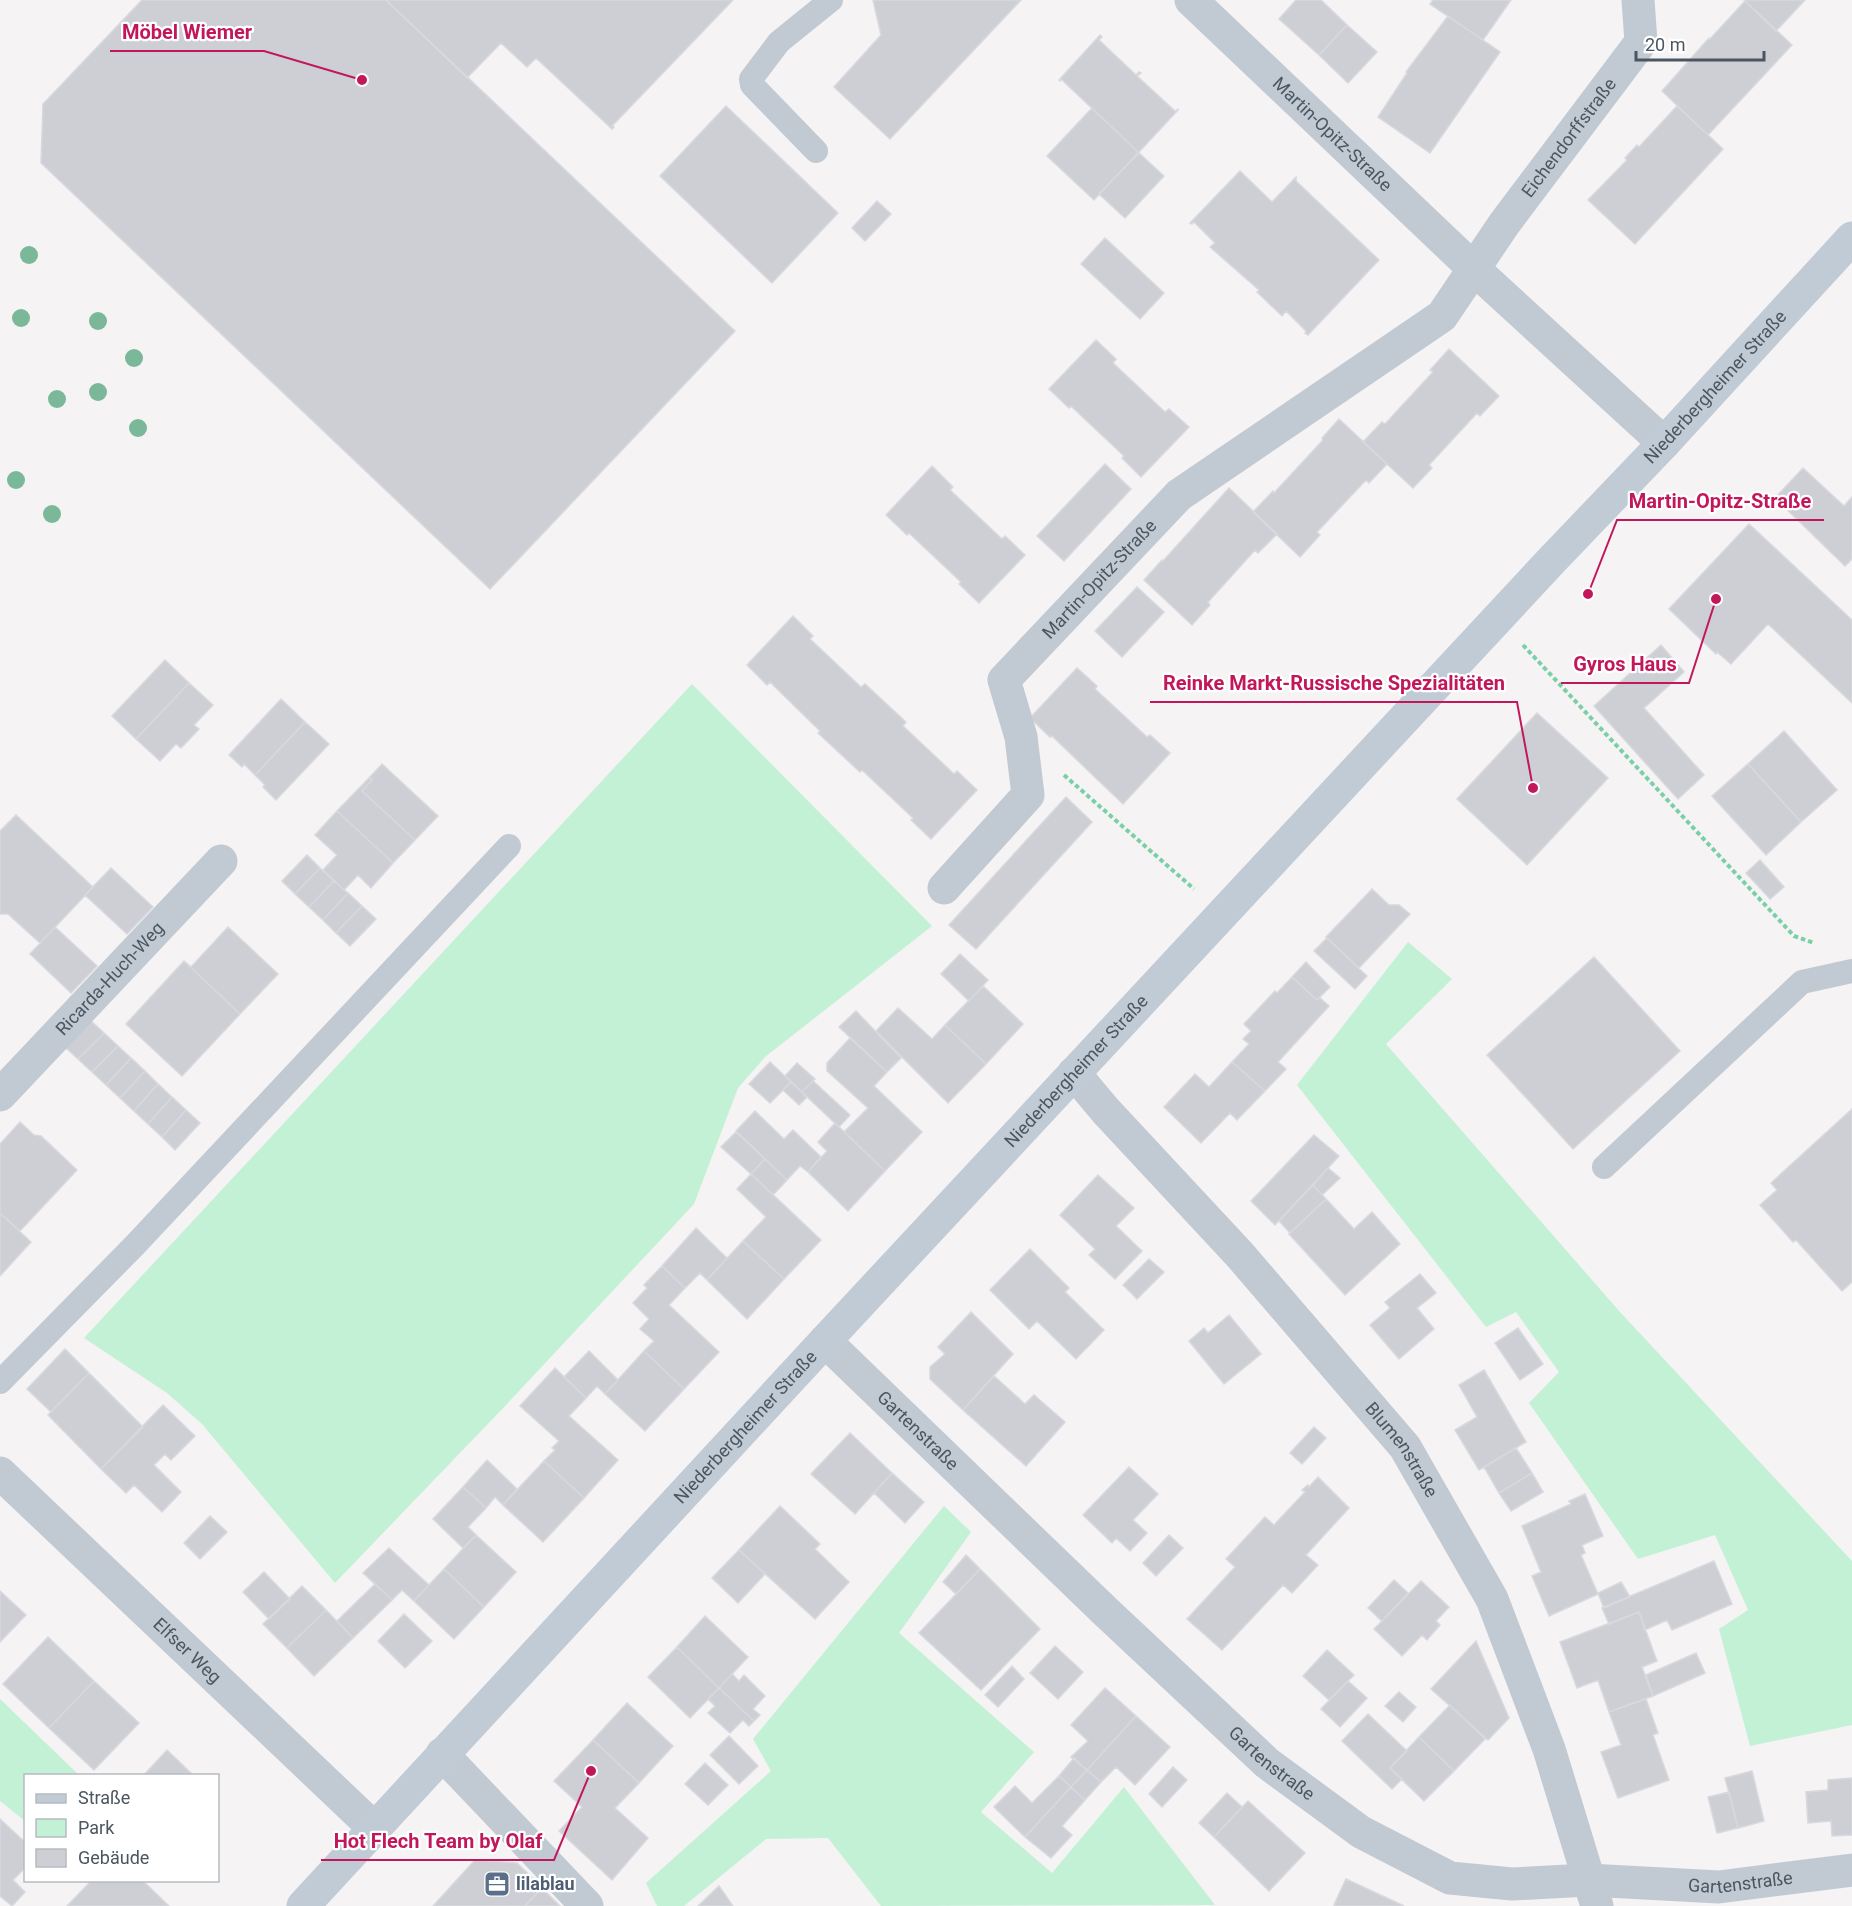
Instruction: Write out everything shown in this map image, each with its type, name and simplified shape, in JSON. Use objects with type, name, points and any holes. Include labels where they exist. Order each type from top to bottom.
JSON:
[{"type":"main road","name":"Niederbergheimer Straße","points":[[303,1906],[1221,914],[1664,443],[1852,238]]},
{"type":"street","name":"Martin-Opitz-Straße","points":[[1191,0],[1474,269],[1664,443]]},
{"type":"street","name":"Eichendorffstraße","points":[[1474,269],[1504,224],[1641,42],[1638,0]]},
{"type":"street","name":"Martin-Opitz-Straße","points":[[944,888],[1028,795],[1021,737],[1004,680],[1179,495],[1442,316],[1474,269]]},
{"type":"street","name":"Ricarda-Huch-Weg","points":[[0,1095],[221,861]]},
{"type":"street","name":"Blumenstraße","points":[[1074,1073],[1105,1110],[1240,1256],[1405,1447],[1492,1599],[1549,1749],[1592,1893]]},
{"type":"street","name":"Gartenstraße","points":[[825,1341],[1106,1612],[1267,1763],[1361,1832],[1450,1878],[1592,1893],[1719,1887],[1852,1870]]},
{"type":"street","name":"Elfser Weg","points":[[0,1473],[374,1828]]},
{"type":"street","points":[[442,1755],[587,1906]]},
{"type":"lane","points":[[816,151],[752,85],[750,79],[779,42],[831,0]]},
{"type":"lane","points":[[0,1382],[135,1245],[509,846]]},
{"type":"lane","points":[[1604,1167],[1802,982],[1852,971]]},
{"type":"path","points":[[1497,619],[1540,661],[1794,936],[1823,945]]},
{"type":"path","points":[[1021,737],[1221,914]]},
{"type":"green space","points":[[692,684],[932,926],[765,1057],[738,1088],[694,1204],[335,1583],[202,1424],[167,1393],[84,1338]]},
{"type":"green space","points":[[1408,942],[1452,979],[1386,1044],[1620,1312],[1852,1561],[1852,1725],[1750,1746],[1719,1629],[1748,1610],[1715,1535],[1638,1559],[1529,1403],[1559,1372],[1516,1312],[1486,1327],[1297,1085]]},
{"type":"green space","points":[[944,1506],[971,1532],[899,1633],[1034,1752],[981,1812],[1052,1873],[1124,1787],[1215,1905],[881,1906],[828,1838],[766,1839],[684,1906],[657,1906],[646,1883],[771,1771],[753,1739]]},
{"type":"green space","points":[[0,1699],[78,1774],[24,1774],[24,1820],[0,1801]]},
{"type":"building","points":[[142,0],[386,0],[735,331],[490,589],[41,163],[43,104]]},
{"type":"building","points":[[386,0],[733,0],[612,126],[614,127],[612,129],[536,58],[527,67],[501,43],[467,78]]},
{"type":"building","points":[[873,0],[1021,0],[890,139],[834,87],[881,35]]},
{"type":"building","points":[[1296,0],[1321,0],[1347,25],[1319,55],[1279,19]]},
{"type":"building","points":[[1433,0],[1511,0],[1483,40],[1430,4]]},
{"type":"building","points":[[1744,0],[1805,0],[1776,31]]},
{"type":"building","points":[[1745,1],[1792,45],[1708,135],[1662,91]]},
{"type":"building","points":[[1448,16],[1500,52],[1430,153],[1378,117],[1406,72]]},
{"type":"building","points":[[1347,25],[1377,52],[1348,83],[1319,55]]},
{"type":"building","points":[[1100,35],[1102,37],[1099,40],[1136,75],[1141,73],[1137,76],[1175,111],[1179,109],[1137,154],[1137,151],[1061,79],[1059,80]]},
{"type":"building","points":[[726,106],[838,213],[772,283],[660,176]]},
{"type":"building","points":[[1677,106],[1723,149],[1635,244],[1588,200],[1627,160],[1625,158],[1637,145],[1639,147]]},
{"type":"building","points":[[1092,108],[1137,151],[1137,154],[1094,200],[1047,156]]},
{"type":"building","points":[[1139,153],[1164,176],[1125,218],[1099,194]]},
{"type":"building","points":[[1240,171],[1272,202],[1296,177],[1296,181],[1379,260],[1308,335],[1286,311],[1282,316],[1257,292],[1259,290],[1210,247],[1215,243],[1194,222],[1190,223]]},
{"type":"building","points":[[877,201],[891,214],[865,241],[852,228]]},
{"type":"building","points":[[1105,238],[1164,293],[1140,319],[1081,264]]},
{"type":"building","points":[[1096,340],[1116,359],[1113,363],[1165,412],[1169,409],[1189,427],[1141,477],[1122,458],[1124,456],[1071,406],[1069,408],[1049,389]]},
{"type":"building","points":[[1449,349],[1499,396],[1480,416],[1477,413],[1429,465],[1432,468],[1413,488],[1363,442],[1382,422],[1385,424],[1433,372],[1430,370]]},
{"type":"building","points":[[1339,419],[1387,464],[1369,483],[1366,480],[1317,532],[1320,535],[1300,557],[1253,512],[1273,491],[1274,493],[1323,440],[1322,438]]},
{"type":"building","points":[[1105,464],[1131,489],[1064,561],[1037,536]]},
{"type":"building","points":[[932,466],[953,487],[950,490],[1002,539],[1005,536],[1025,555],[979,603],[959,584],[961,582],[909,533],[907,535],[886,515]]},
{"type":"building","points":[[1803,468],[1844,506],[1852,497],[1852,559],[1845,566],[1775,498]]},
{"type":"building","points":[[1229,488],[1277,534],[1258,553],[1255,550],[1208,602],[1210,605],[1192,625],[1144,580]]},
{"type":"building","points":[[1749,524],[1852,620],[1852,703],[1768,624],[1731,664],[1717,652],[1716,654],[1669,609]]},
{"type":"building","points":[[1137,587],[1164,612],[1122,657],[1095,631]]},
{"type":"building","points":[[793,616],[813,636],[810,639],[861,687],[865,684],[906,722],[903,726],[954,774],[957,771],[977,790],[931,839],[911,820],[913,818],[862,770],[860,772],[818,733],[820,731],[770,682],[767,685],[747,665]]},
{"type":"building","points":[[1661,645],[1684,672],[1644,708],[1704,775],[1678,799],[1594,706]]},
{"type":"building","points":[[165,660],[189,683],[136,739],[112,716]]},
{"type":"building","points":[[1077,668],[1097,686],[1095,689],[1147,737],[1150,735],[1170,753],[1123,804],[1030,718]]},
{"type":"building","points":[[189,683],[213,705],[194,725],[199,729],[181,748],[176,744],[160,761],[136,739]]},
{"type":"building","points":[[281,699],[305,722],[255,775],[244,764],[242,767],[229,755]]},
{"type":"building","points":[[1537,713],[1608,778],[1527,865],[1457,799]]},
{"type":"building","points":[[305,722],[329,744],[276,800],[255,775]]},
{"type":"building","points":[[1784,731],[1837,790],[1801,822],[1748,764]]},
{"type":"building","points":[[382,764],[438,816],[415,840],[362,791],[372,780],[370,777]]},
{"type":"building","points":[[1748,764],[1801,822],[1766,855],[1712,796]]},
{"type":"building","points":[[370,777],[372,780],[362,791],[415,840],[393,863],[337,811]]},
{"type":"building","points":[[1066,797],[1092,822],[976,949],[949,925]]},
{"type":"building","points":[[337,811],[393,863],[371,888],[358,875],[344,890],[323,870],[337,855],[315,835]]},
{"type":"building","points":[[16,815],[93,887],[40,943],[8,914],[0,914],[0,831]]},
{"type":"building","points":[[307,855],[320,868],[295,894],[282,881]]},
{"type":"building","points":[[1760,860],[1784,887],[1770,899],[1746,873]]},
{"type":"building","points":[[111,868],[153,907],[127,934],[85,895]]},
{"type":"building","points":[[320,868],[334,881],[309,907],[295,894]]},
{"type":"building","points":[[334,881],[348,893],[323,920],[309,907]]},
{"type":"building","points":[[1372,889],[1389,905],[1399,905],[1410,914],[1359,968],[1326,937]]},
{"type":"building","points":[[348,893],[362,906],[336,933],[323,920]]},
{"type":"building","points":[[362,906],[376,919],[350,946],[336,933]]},
{"type":"building","points":[[55,927],[97,966],[71,993],[30,954]]},
{"type":"building","points":[[228,927],[278,974],[240,1014],[184,961],[191,967]]},
{"type":"building","points":[[1327,938],[1367,976],[1355,989],[1314,951]]},
{"type":"building","points":[[960,954],[988,980],[969,1001],[941,974]]},
{"type":"building","points":[[1594,957],[1680,1051],[1573,1149],[1487,1055]]},
{"type":"building","points":[[184,961],[240,1014],[182,1076],[126,1024]]},
{"type":"building","points":[[1306,962],[1330,987],[1317,1000],[1292,977]]},
{"type":"building","points":[[1292,977],[1317,1000],[1320,998],[1329,1006],[1278,1062],[1286,1069],[1265,1091],[1232,1062],[1249,1044],[1243,1039],[1251,1031],[1244,1024],[1275,991],[1277,993]]},
{"type":"building","points":[[983,986],[1023,1024],[986,1064],[945,1025]]},
{"type":"building","points":[[898,1008],[932,1039],[945,1025],[986,1064],[948,1103],[876,1031]]},
{"type":"building","points":[[856,1011],[901,1058],[887,1072],[839,1027]]},
{"type":"building","points":[[90,1020],[104,1033],[78,1059],[65,1047]]},
{"type":"building","points":[[104,1033],[118,1046],[92,1072],[78,1059]]},
{"type":"building","points":[[850,1038],[887,1072],[874,1086],[922,1132],[885,1171],[844,1132],[868,1108],[827,1071],[827,1063]]},
{"type":"building","points":[[118,1046],[131,1058],[106,1085],[92,1072]]},
{"type":"building","points":[[131,1058],[145,1071],[120,1098],[106,1085]]},
{"type":"building","points":[[770,1062],[791,1082],[770,1103],[749,1084]]},
{"type":"building","points":[[1232,1062],[1265,1091],[1237,1120],[1230,1113],[1201,1143],[1164,1107],[1195,1074],[1209,1087]]},
{"type":"building","points":[[797,1063],[815,1079],[802,1092],[785,1076]]},
{"type":"building","points":[[145,1071],[158,1084],[134,1111],[120,1098]]},
{"type":"building","points":[[813,1081],[850,1115],[839,1127],[802,1092]]},
{"type":"building","points":[[791,1082],[807,1097],[799,1105],[783,1090]]},
{"type":"building","points":[[158,1084],[172,1097],[148,1124],[134,1111]]},
{"type":"building","points":[[172,1097],[186,1110],[162,1137],[148,1124]]},
{"type":"building","points":[[1852,1109],[1852,1282],[1842,1291],[1796,1240],[1793,1242],[1760,1205],[1777,1190],[1771,1183]]},
{"type":"building","points":[[186,1110],[200,1123],[175,1150],[162,1137]]},
{"type":"building","points":[[755,1111],[784,1139],[793,1130],[821,1157],[808,1172],[800,1166],[787,1180],[736,1131]]},
{"type":"building","points":[[20,1122],[34,1135],[41,1136],[77,1170],[20,1231],[0,1213],[0,1144]]},
{"type":"building","points":[[835,1123],[885,1171],[848,1211],[808,1172],[827,1151],[818,1142]]},
{"type":"building","points":[[736,1132],[765,1159],[751,1174],[721,1147]]},
{"type":"building","points":[[1314,1135],[1339,1156],[1275,1225],[1251,1201]]},
{"type":"building","points":[[765,1159],[787,1180],[773,1195],[751,1174]]},
{"type":"building","points":[[1328,1168],[1340,1178],[1322,1195],[1313,1185]]},
{"type":"building","points":[[751,1174],[821,1240],[784,1279],[743,1241],[766,1217],[737,1189]]},
{"type":"building","points":[[1098,1175],[1134,1208],[1116,1226],[1142,1251],[1115,1279],[1089,1255],[1095,1249],[1060,1215]]},
{"type":"building","points":[[1313,1185],[1326,1199],[1290,1233],[1279,1221]]},
{"type":"building","points":[[1326,1199],[1354,1229],[1372,1212],[1400,1244],[1345,1295],[1289,1234]]},
{"type":"building","points":[[0,1213],[31,1242],[0,1276]]},
{"type":"building","points":[[696,1228],[727,1258],[707,1280],[700,1273],[685,1288],[662,1266]]},
{"type":"building","points":[[743,1241],[784,1279],[747,1319],[707,1280]]},
{"type":"building","points":[[1030,1249],[1069,1288],[1065,1292],[1104,1330],[1076,1359],[1037,1321],[1029,1329],[990,1290]]},
{"type":"building","points":[[1149,1259],[1164,1272],[1137,1299],[1123,1285]]},
{"type":"building","points":[[662,1266],[685,1288],[669,1305],[719,1352],[684,1389],[644,1351],[654,1341],[640,1329],[649,1319],[633,1303],[647,1288],[644,1285]]},
{"type":"building","points":[[1420,1274],[1436,1293],[1417,1308],[1434,1329],[1399,1359],[1370,1325],[1390,1308],[1385,1302]]},
{"type":"building","points":[[971,1312],[1013,1354],[963,1410],[930,1379],[930,1367],[945,1354],[938,1347]]},
{"type":"building","points":[[1229,1315],[1261,1354],[1224,1384],[1189,1341],[1204,1328],[1208,1333]]},
{"type":"building","points":[[1518,1328],[1543,1364],[1520,1380],[1495,1343]]},
{"type":"building","points":[[65,1349],[89,1373],[51,1412],[27,1389]]},
{"type":"building","points":[[589,1351],[618,1380],[605,1394],[597,1386],[586,1398],[564,1377]]},
{"type":"building","points":[[644,1351],[684,1389],[645,1431],[605,1394]]},
{"type":"building","points":[[555,1368],[586,1398],[569,1416],[618,1460],[584,1498],[544,1461],[555,1450],[552,1448],[559,1441],[520,1406]]},
{"type":"building","points":[[1484,1370],[1526,1442],[1479,1470],[1455,1430],[1477,1417],[1459,1385]]},
{"type":"building","points":[[89,1373],[143,1427],[101,1469],[48,1415]]},
{"type":"building","points":[[994,1376],[1025,1404],[1034,1395],[1065,1422],[1026,1466],[963,1410]]},
{"type":"building","points":[[163,1405],[195,1436],[171,1460],[165,1454],[154,1465],[181,1492],[162,1512],[134,1485],[126,1493],[101,1469]]},
{"type":"building","points":[[1314,1427],[1326,1438],[1302,1464],[1290,1453]]},
{"type":"building","points":[[850,1433],[892,1473],[855,1514],[811,1474]]},
{"type":"building","points":[[1516,1448],[1532,1473],[1499,1493],[1484,1467]]},
{"type":"building","points":[[487,1460],[517,1489],[503,1505],[495,1497],[486,1508],[463,1487]]},
{"type":"building","points":[[544,1461],[584,1498],[543,1542],[503,1505]]},
{"type":"building","points":[[1129,1467],[1158,1494],[1133,1520],[1147,1533],[1130,1551],[1116,1538],[1112,1543],[1083,1515]]},
{"type":"building","points":[[892,1473],[924,1502],[905,1523],[874,1493]]},
{"type":"building","points":[[1532,1473],[1543,1492],[1511,1511],[1499,1493]]},
{"type":"building","points":[[1318,1477],[1349,1508],[1306,1555],[1318,1565],[1292,1593],[1283,1585],[1222,1650],[1187,1619],[1235,1567],[1226,1559],[1265,1517],[1274,1525],[1305,1492],[1302,1490],[1308,1485],[1309,1487]]},
{"type":"building","points":[[463,1487],[486,1508],[468,1527],[476,1535],[463,1548],[433,1519]]},
{"type":"building","points":[[1585,1494],[1603,1536],[1582,1545],[1585,1553],[1581,1555],[1598,1594],[1549,1616],[1532,1576],[1541,1572],[1522,1526],[1571,1504],[1569,1501]]},
{"type":"building","points":[[780,1506],[820,1544],[815,1549],[849,1582],[815,1619],[739,1550]]},
{"type":"building","points":[[210,1516],[227,1532],[200,1559],[184,1543]]},
{"type":"building","points":[[476,1535],[516,1572],[484,1607],[444,1569]]},
{"type":"building","points":[[1169,1535],[1183,1548],[1156,1576],[1143,1563]]},
{"type":"building","points":[[389,1548],[429,1585],[414,1601],[402,1590],[392,1600],[363,1573]]},
{"type":"building","points":[[739,1550],[765,1574],[738,1603],[712,1578]]},
{"type":"building","points":[[966,1555],[980,1569],[956,1594],[943,1582]]},
{"type":"building","points":[[1714,1561],[1732,1604],[1672,1630],[1667,1620],[1645,1630],[1639,1612],[1609,1624],[1602,1608]]},
{"type":"building","points":[[444,1569],[484,1607],[454,1639],[414,1601]]},
{"type":"building","points":[[980,1569],[1040,1629],[981,1690],[919,1633]]},
{"type":"building","points":[[264,1572],[290,1599],[269,1619],[243,1592]]},
{"type":"building","points":[[1394,1580],[1408,1593],[1382,1621],[1368,1608]]},
{"type":"building","points":[[1421,1581],[1449,1607],[1436,1621],[1440,1625],[1427,1640],[1422,1635],[1402,1656],[1374,1629]]},
{"type":"building","points":[[1621,1582],[1630,1597],[1604,1608],[1598,1593]]},
{"type":"building","points":[[375,1584],[392,1600],[353,1638],[337,1621]]},
{"type":"building","points":[[302,1586],[326,1610],[287,1648],[263,1624]]},
{"type":"building","points":[[0,1591],[26,1615],[0,1642]]},
{"type":"building","points":[[326,1610],[353,1638],[314,1676],[287,1648]]},
{"type":"building","points":[[1639,1612],[1657,1661],[1642,1667],[1653,1696],[1609,1712],[1598,1680],[1577,1688],[1560,1642]]},
{"type":"building","points":[[404,1614],[432,1641],[405,1668],[378,1641]]},
{"type":"building","points":[[705,1616],[748,1657],[719,1688],[677,1647]]},
{"type":"building","points":[[48,1637],[94,1681],[49,1728],[3,1684]]},
{"type":"building","points":[[1476,1641],[1509,1718],[1488,1740],[1431,1689]]},
{"type":"building","points":[[1055,1646],[1083,1672],[1058,1699],[1030,1673]]},
{"type":"building","points":[[677,1647],[719,1688],[690,1718],[648,1677]]},
{"type":"building","points":[[1327,1650],[1354,1675],[1329,1700],[1303,1676]]},
{"type":"building","points":[[1696,1653],[1705,1673],[1653,1696],[1646,1675]]},
{"type":"building","points":[[1012,1666],[1024,1679],[998,1707],[985,1695]]},
{"type":"building","points":[[732,1674],[739,1681],[744,1675],[765,1696],[753,1709],[760,1715],[754,1721],[719,1688]]},
{"type":"building","points":[[94,1681],[139,1723],[94,1770],[49,1728]]},
{"type":"building","points":[[1348,1681],[1367,1698],[1340,1727],[1321,1709]]},
{"type":"building","points":[[719,1688],[754,1721],[749,1726],[743,1720],[730,1733],[708,1713],[715,1706],[708,1699]]},
{"type":"building","points":[[1105,1688],[1136,1716],[1087,1770],[1071,1757],[1088,1741],[1071,1725]]},
{"type":"building","points":[[1399,1692],[1416,1707],[1403,1722],[1385,1706]]},
{"type":"building","points":[[1646,1699],[1658,1733],[1653,1735],[1669,1780],[1618,1798],[1601,1752],[1621,1745],[1609,1712]]},
{"type":"building","points":[[627,1703],[673,1746],[639,1783],[593,1740]]},
{"type":"building","points":[[1450,1705],[1485,1739],[1454,1771],[1419,1737]]},
{"type":"building","points":[[1368,1714],[1407,1751],[1390,1768],[1402,1779],[1392,1789],[1342,1741]]},
{"type":"building","points":[[1136,1716],[1170,1747],[1135,1785],[1116,1767],[1101,1782],[1087,1770]]},
{"type":"building","points":[[729,1736],[758,1766],[739,1784],[710,1755]]},
{"type":"building","points":[[1419,1737],[1454,1771],[1424,1801],[1390,1768]]},
{"type":"building","points":[[593,1740],[639,1783],[615,1808],[648,1838],[612,1880],[559,1831],[582,1807],[554,1781]]},
{"type":"building","points":[[167,1750],[192,1774],[145,1774]]},
{"type":"building","points":[[1074,1758],[1087,1770],[1071,1787],[1059,1776]]},
{"type":"building","points":[[705,1763],[728,1785],[708,1805],[685,1784]]},
{"type":"building","points":[[1173,1767],[1187,1780],[1162,1807],[1149,1794]]},
{"type":"building","points":[[1087,1770],[1101,1782],[1085,1800],[1071,1787]]},
{"type":"building","points":[[1752,1771],[1764,1821],[1738,1828],[1725,1778]]},
{"type":"building","points":[[1059,1776],[1071,1787],[1025,1837],[994,1807],[1015,1786],[1032,1803]]},
{"type":"building","points":[[1852,1778],[1852,1835],[1832,1836],[1831,1821],[1808,1823],[1806,1792],[1828,1790],[1828,1780]]},
{"type":"building","points":[[1071,1787],[1085,1800],[1062,1826],[1072,1835],[1051,1858],[1025,1837]]},
{"type":"building","points":[[1729,1792],[1738,1828],[1717,1833],[1708,1797]]},
{"type":"building","points":[[1227,1793],[1242,1807],[1214,1837],[1199,1823]]},
{"type":"building","points":[[1248,1801],[1305,1853],[1269,1891],[1214,1837]]},
{"type":"building","points":[[0,1819],[24,1841],[24,1869],[13,1880],[25,1892],[12,1906],[0,1896]]},
{"type":"building","points":[[475,1860],[517,1863],[542,1887],[525,1906],[433,1906]]},
{"type":"building","points":[[1346,1879],[1404,1906],[1336,1906],[1334,1905]]},
{"type":"building","points":[[90,1882],[144,1882],[169,1906],[67,1906]]},
{"type":"building","points":[[719,1886],[733,1906],[698,1906]]},
{"type":"building","points":[[542,1888],[560,1906],[525,1906]]},
{"type":"place","name":"Möbel Wiemer","points":[[362,80]]},
{"type":"place","name":"Martin-Opitz-Straße","points":[[1588,594]]},
{"type":"place","name":"Gyros Haus","points":[[1716,599]]},
{"type":"place","name":"Reinke Markt-Russische Spezialitäten","points":[[1533,788]]},
{"type":"place","name":"Hot Flech Team by Olaf","points":[[591,1771]]},
{"type":"place","name":"lilablau","points":[[497,1884]]}]
